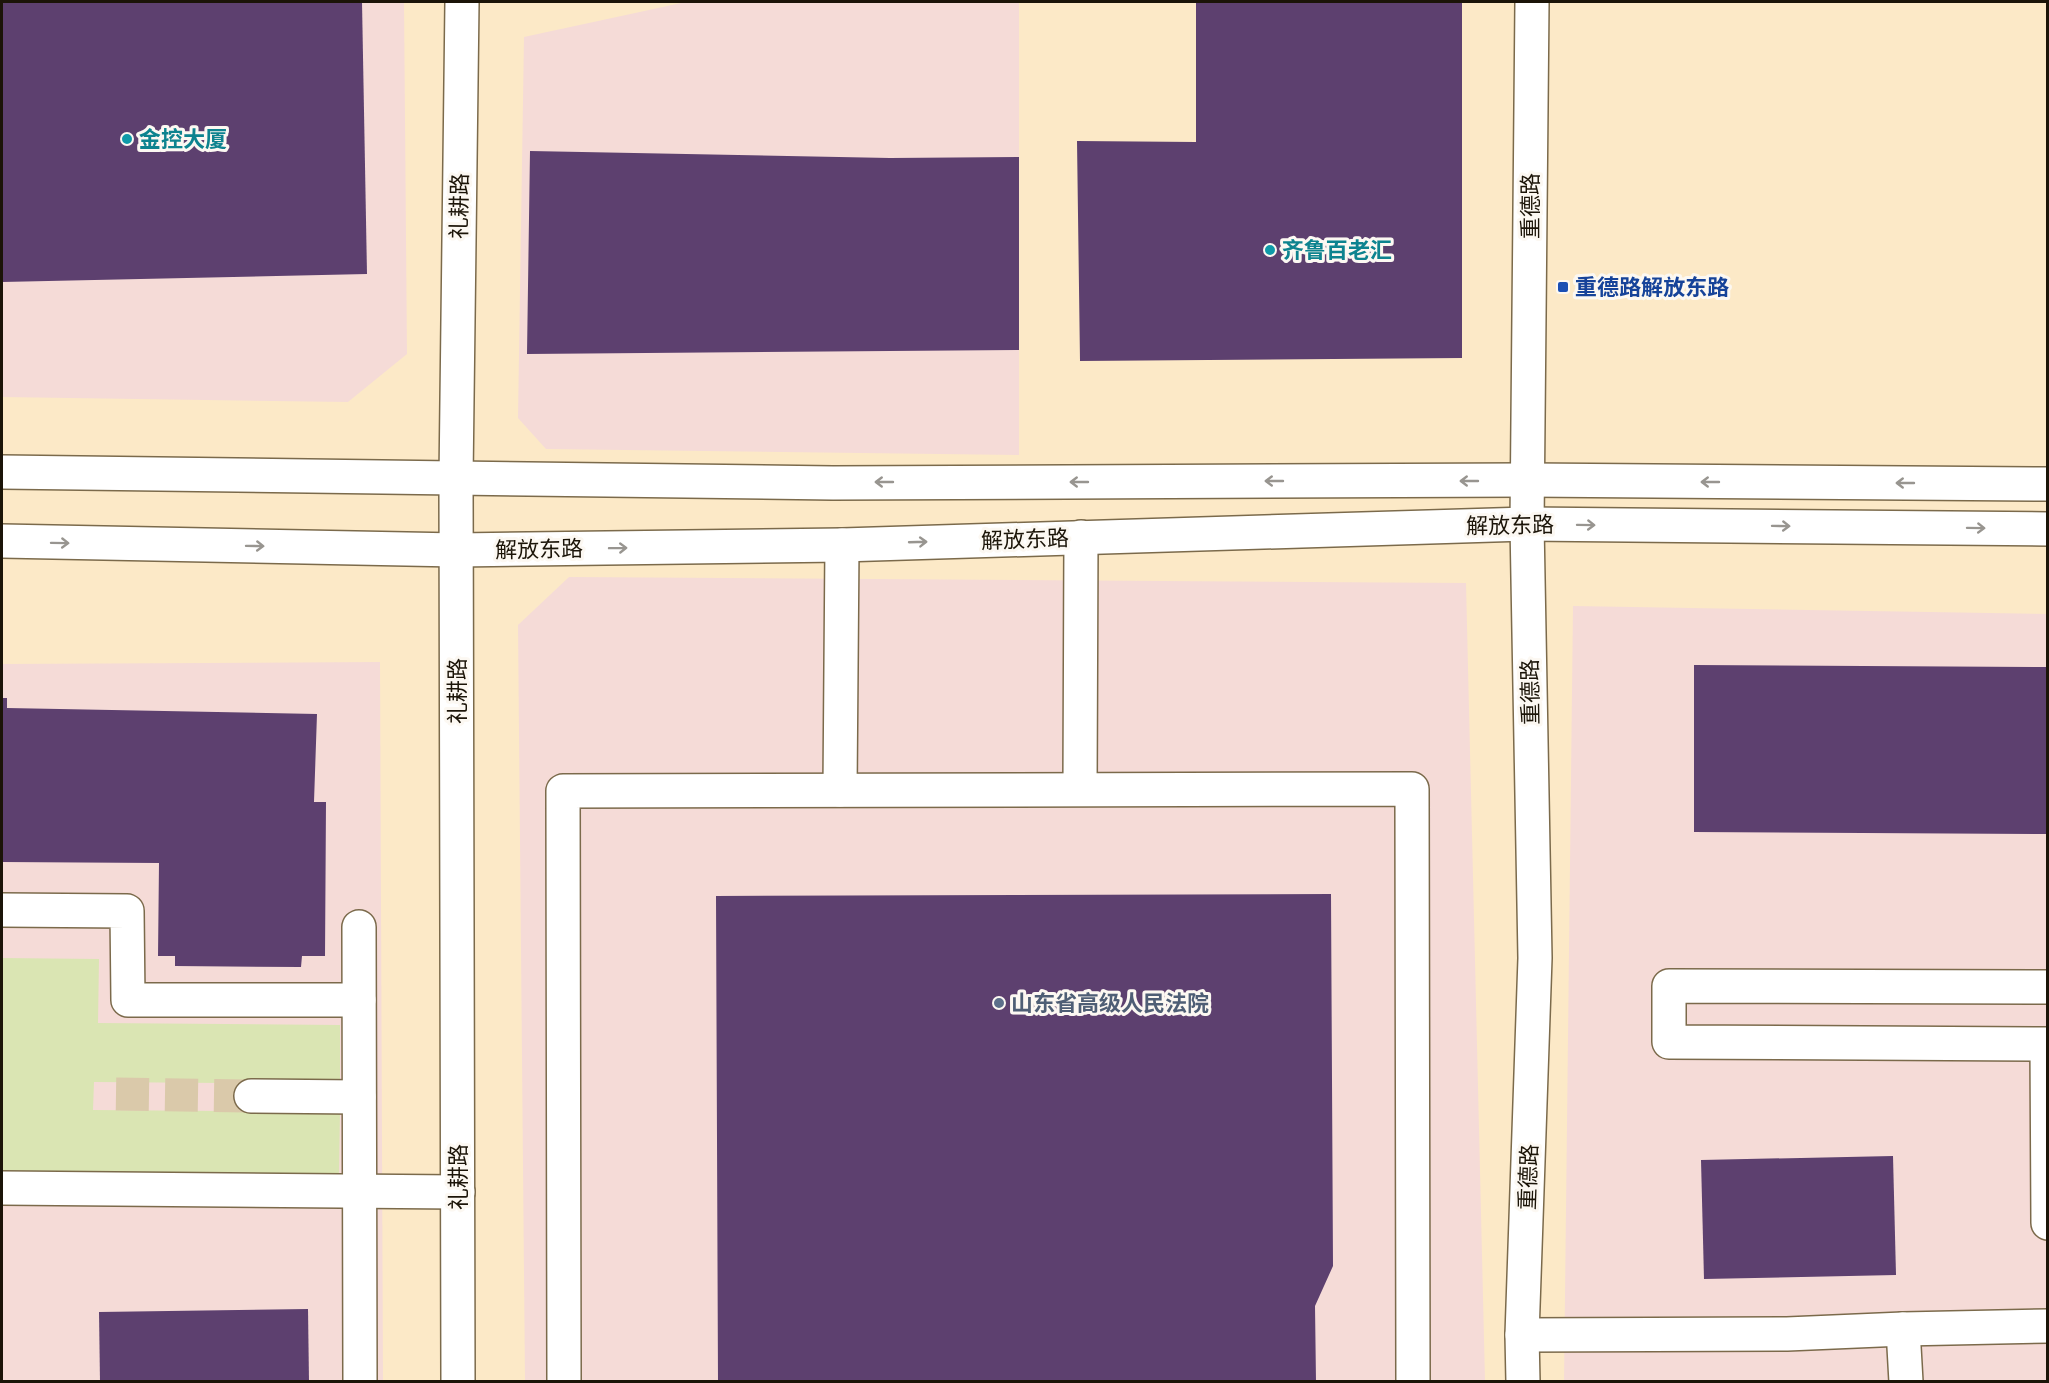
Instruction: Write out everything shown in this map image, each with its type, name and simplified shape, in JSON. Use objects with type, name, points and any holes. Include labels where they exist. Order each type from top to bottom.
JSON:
[{"type":"main road","name":"礼耕路","points":[[458,1382],[456,479],[462,2]]},
{"type":"main road","name":"重德路","points":[[1523,1382],[1522,1335],[1535,958],[1527,524],[1532,2]]},
{"type":"main road","name":"解放东路","points":[[2,472],[833,483],[1528,480],[2048,484]]},
{"type":"main road","name":"解放东路","points":[[2,541],[457,550],[842,545],[1527,524],[2048,529]]},
{"type":"main road","points":[[1080,789],[1081,537]]},
{"type":"main road","points":[[840,790],[842,545]]},
{"type":"main road","points":[[564,1382],[563,791],[1412,789],[1413,1382]]},
{"type":"main road","points":[[2,910],[127,911],[128,1000],[359,1000]]},
{"type":"main road","points":[[359,927],[360,1382]]},
{"type":"main road","points":[[2048,987],[1669,986],[1669,1042],[2047,1044],[2048,1223]]},
{"type":"main road","points":[[251,1096],[359,1097]]},
{"type":"main road","points":[[2,1188],[458,1192]]},
{"type":"main road","points":[[1522,1335],[1787,1334],[2048,1326]]},
{"type":"main road","points":[[1903,1329],[1906,1382]]},
{"type":"shaded area","points":[[2,2],[404,2],[407,354],[348,402],[2,397]]},
{"type":"shaded area","points":[[686,2],[1019,2],[1019,455],[546,449],[518,418],[524,37]]},
{"type":"shaded area","name":"山东省高级人民法院","points":[[569,577],[1466,583],[1485,1381],[525,1381],[518,625]]},
{"type":"shaded area","points":[[1573,606],[2047,614],[2047,1381],[1564,1382]]},
{"type":"shaded area","points":[[380,662],[383,1381],[2,1381],[2,664]]},
{"type":"green space","points":[[2,958],[99,959],[98,1023],[340,1025],[340,1084],[94,1082],[93,1110],[340,1112],[339,1176],[2,1173]]},
{"type":"building","name":"金控大厦","points":[[2,2],[362,2],[367,274],[2,282]]},
{"type":"building","name":"齐鲁百老汇","points":[[1196,2],[1462,2],[1462,358],[1080,361],[1077,141],[1196,142]]},
{"type":"building","points":[[530,151],[890,158],[1019,157],[1019,350],[527,354]]},
{"type":"building","points":[[1694,665],[2048,667],[2048,834],[1694,832]]},
{"type":"building","points":[[2,698],[7,698],[7,708],[317,714],[314,802],[326,802],[325,956],[302,956],[301,967],[175,966],[175,956],[158,956],[159,863],[2,862]]},
{"type":"building","points":[[1331,894],[1333,1266],[1315,1306],[1316,1382],[718,1382],[716,896]]},
{"type":"building","points":[[1893,1156],[1896,1275],[1704,1279],[1701,1160]]},
{"type":"building","points":[[308,1309],[309,1382],[100,1382],[99,1312]]},
{"type":"tunnel","points":[[116,1094],[251,1096]]},
{"type":"place","name":"金控大厦","points":[[127,139]]},
{"type":"place","name":"齐鲁百老汇","points":[[1270,250]]},
{"type":"place","name":"重德路解放东路","points":[[1563,287]]},
{"type":"place","name":"山东省高级人民法院","points":[[999,1003]]}]
